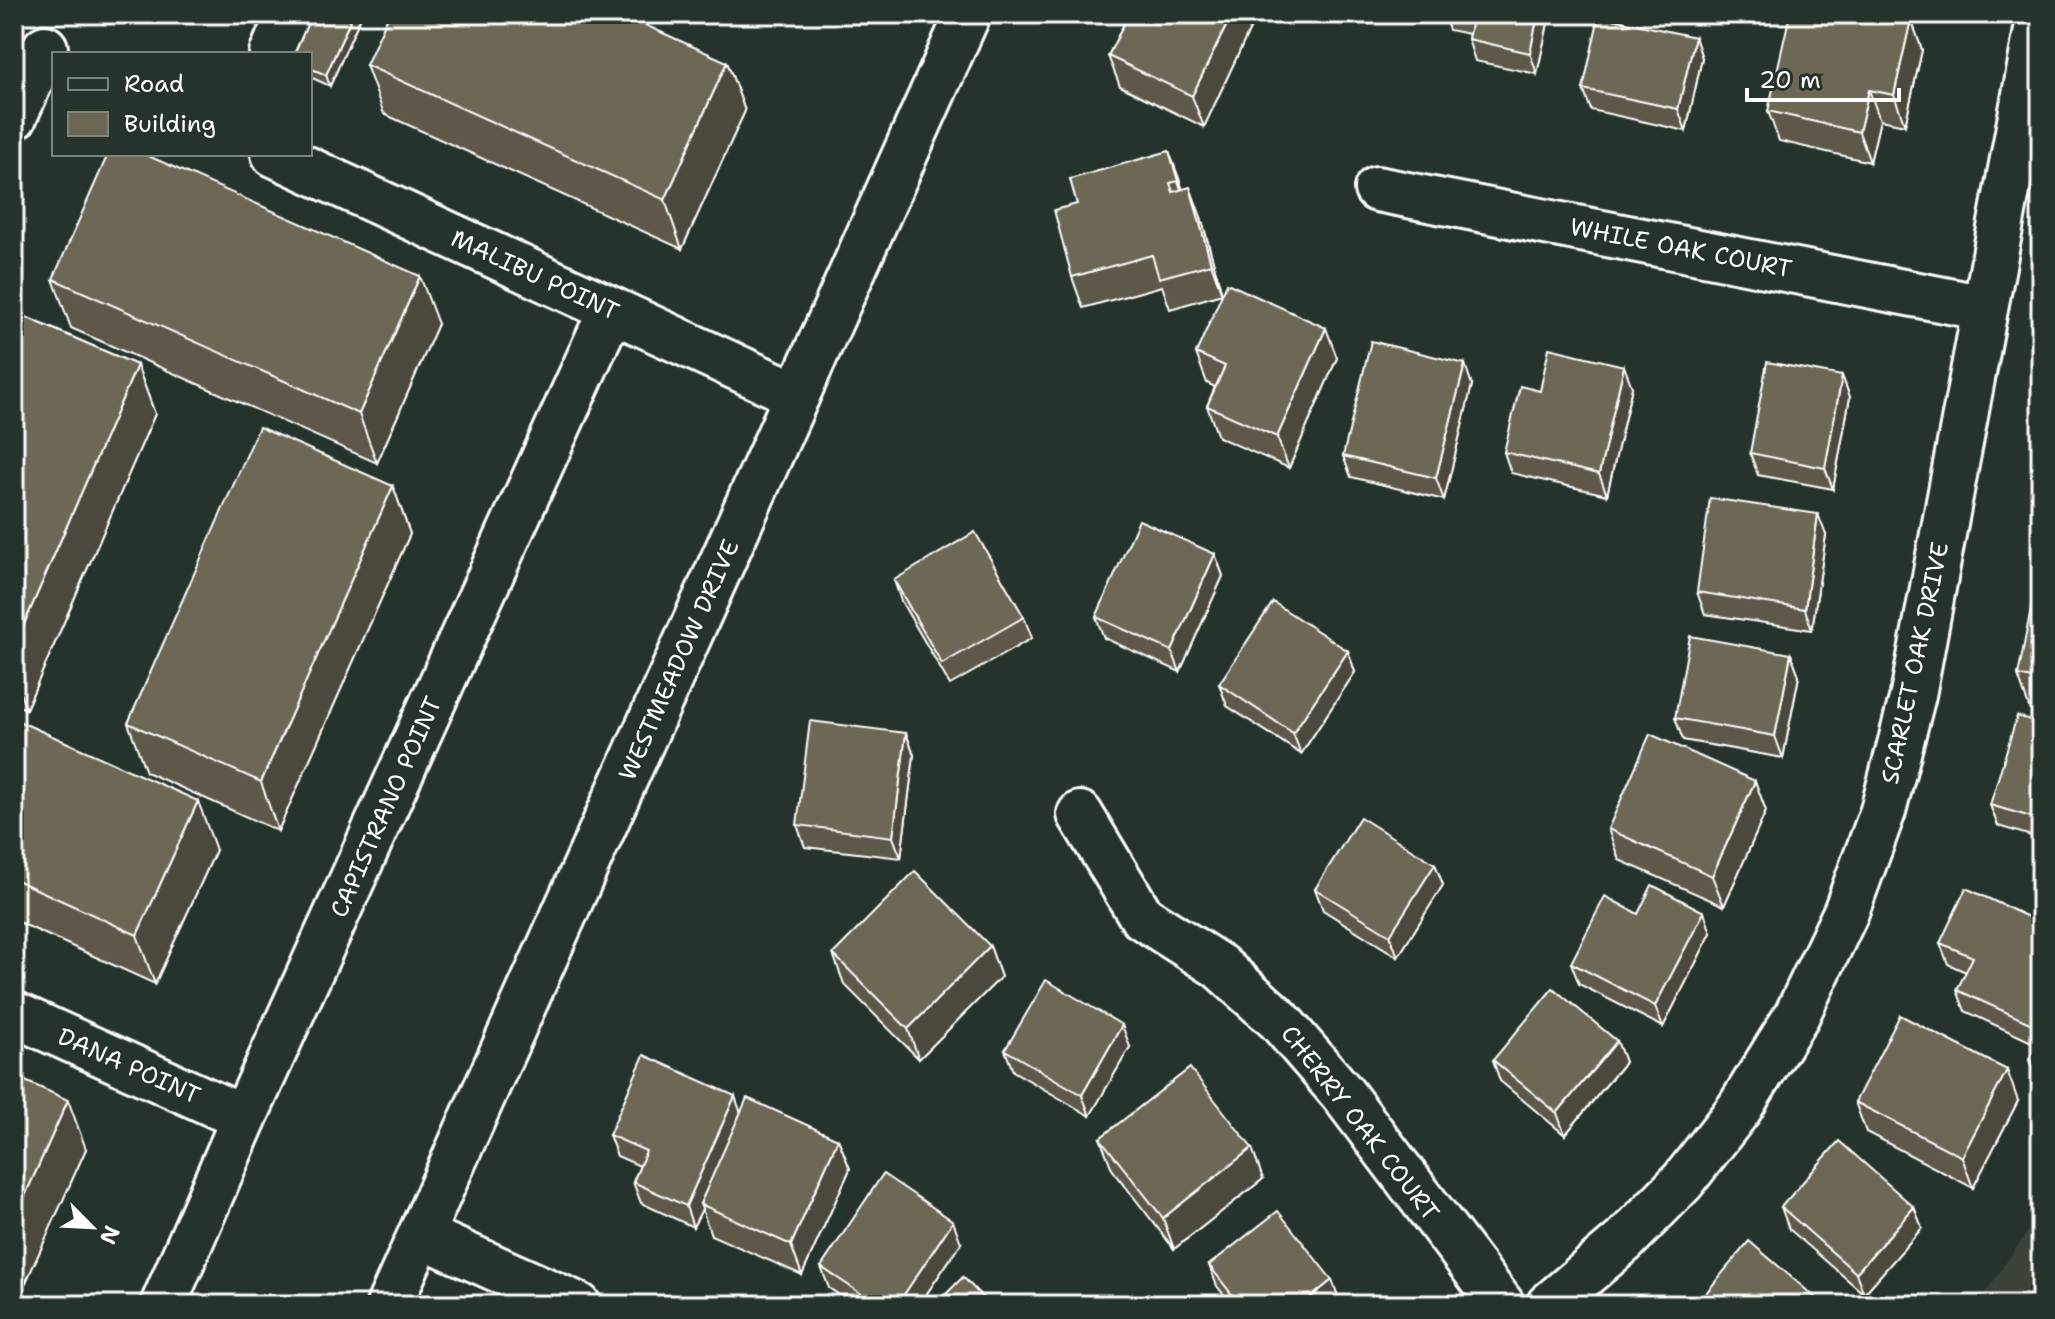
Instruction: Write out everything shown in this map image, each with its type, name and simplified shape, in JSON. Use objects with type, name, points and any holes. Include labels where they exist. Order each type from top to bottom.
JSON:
[{"type":"street","points":[[273,52],[289,14]]},
{"type":"street","name":"WESTMEADOW DRIVE","points":[[389,1305],[968,14]]},
{"type":"street","name":"SCARLET OAK DRIVE","points":[[1549,1305],[1624,1241],[1683,1181],[1739,1109],[1797,1015],[1846,912],[1883,811],[1913,695],[2040,14]]},
{"type":"street","points":[[14,117],[39,45]]},
{"type":"street","name":"MALIBU POINT","points":[[278,156],[797,395]]},
{"type":"street","name":"WHILE OAK COURT","points":[[1377,189],[1985,308]]},
{"type":"street","name":"CAPISTRANO POINT","points":[[163,1305],[244,1118],[611,310]]},
{"type":"street","name":"CHERRY OAK COURT","points":[[1080,814],[1142,917],[1219,966],[1279,1020],[1342,1093],[1502,1305]]},
{"type":"street","name":"DANA POINT","points":[[14,1014],[244,1118]]},
{"type":"street","points":[[421,1235],[578,1305]]},
{"type":"shaded area","points":[[2041,1212],[2041,1305],[1976,1305],[1979,1302]]},
{"type":"building","points":[[312,14],[353,14],[326,75],[312,69],[312,52],[295,52]]},
{"type":"building","points":[[389,14],[621,14],[727,62],[665,200],[366,65]]},
{"type":"building","points":[[1129,14],[1232,14],[1192,96],[1108,56]]},
{"type":"building","points":[[1470,14],[1538,14],[1530,53],[1468,39],[1473,15]]},
{"type":"building","points":[[1790,14],[1888,14],[1911,19],[1894,95],[1869,90],[1859,132],[1768,111]]},
{"type":"building","points":[[1599,16],[1695,37],[1678,109],[1583,89]]},
{"type":"building","points":[[1169,151],[1178,181],[1170,183],[1173,192],[1190,187],[1211,264],[1159,278],[1152,255],[1072,277],[1054,210],[1077,204],[1070,179]]},
{"type":"building","points":[[107,156],[149,156],[420,276],[359,414],[53,279]]},
{"type":"building","points":[[1227,283],[1326,328],[1277,437],[1207,406],[1225,366],[1196,353]]},
{"type":"building","points":[[14,312],[137,365],[14,647]]},
{"type":"building","points":[[1371,341],[1465,364],[1436,478],[1343,456]]},
{"type":"building","points":[[1549,348],[1624,366],[1599,474],[1504,452],[1520,386],[1540,391]]},
{"type":"building","points":[[1767,362],[1842,376],[1825,468],[1750,453]]},
{"type":"building","points":[[259,427],[393,486],[261,782],[128,723]]},
{"type":"building","points":[[1710,498],[1818,514],[1805,609],[1697,592]]},
{"type":"building","points":[[1139,520],[1215,554],[1172,651],[1096,617]]},
{"type":"building","points":[[975,532],[1024,617],[942,664],[894,580]]},
{"type":"building","points":[[2037,577],[2041,578],[2041,681],[2018,676]]},
{"type":"building","points":[[1273,602],[1348,651],[1293,733],[1219,684]]},
{"type":"building","points":[[1690,636],[1791,654],[1775,736],[1675,718]]},
{"type":"building","points":[[2017,716],[2041,723],[2041,820],[1990,805]]},
{"type":"building","points":[[14,719],[198,801],[137,935],[14,879]]},
{"type":"building","points":[[810,721],[906,733],[893,837],[797,825]]},
{"type":"building","points":[[1650,734],[1755,781],[1712,876],[1608,829]]},
{"type":"building","points":[[1360,817],[1435,864],[1390,935],[1315,889]]},
{"type":"building","points":[[915,871],[990,946],[908,1029],[833,954]]},
{"type":"building","points":[[1652,885],[1704,912],[1655,1006],[1571,963],[1605,896],[1638,914]]},
{"type":"building","points":[[1966,888],[2041,923],[2041,1011],[2034,1025],[1957,990],[1973,957],[1940,943]]},
{"type":"building","points":[[1046,980],[1122,1025],[1082,1095],[1005,1050]]},
{"type":"building","points":[[1553,988],[1617,1041],[1557,1113],[1493,1060]]},
{"type":"building","points":[[1900,1015],[2007,1070],[1962,1157],[1855,1102]]},
{"type":"building","points":[[2041,1033],[2041,1065],[2029,1060]]},
{"type":"building","points":[[644,1055],[735,1096],[686,1206],[633,1182],[646,1151],[609,1135]]},
{"type":"building","points":[[1190,1068],[1252,1148],[1163,1218],[1100,1138]]},
{"type":"building","points":[[14,1076],[68,1100],[14,1220]]},
{"type":"building","points":[[747,1098],[838,1139],[791,1245],[700,1204]]},
{"type":"building","points":[[1839,1141],[1914,1207],[1856,1273],[1781,1207]]},
{"type":"building","points":[[883,1174],[953,1221],[897,1305],[878,1305],[821,1267]]},
{"type":"building","points":[[1278,1211],[1332,1280],[1301,1305],[1240,1305],[1209,1265]]},
{"type":"building","points":[[1749,1241],[1824,1305],[1696,1305]]},
{"type":"building","points":[[963,1277],[990,1305],[935,1305]]}]
